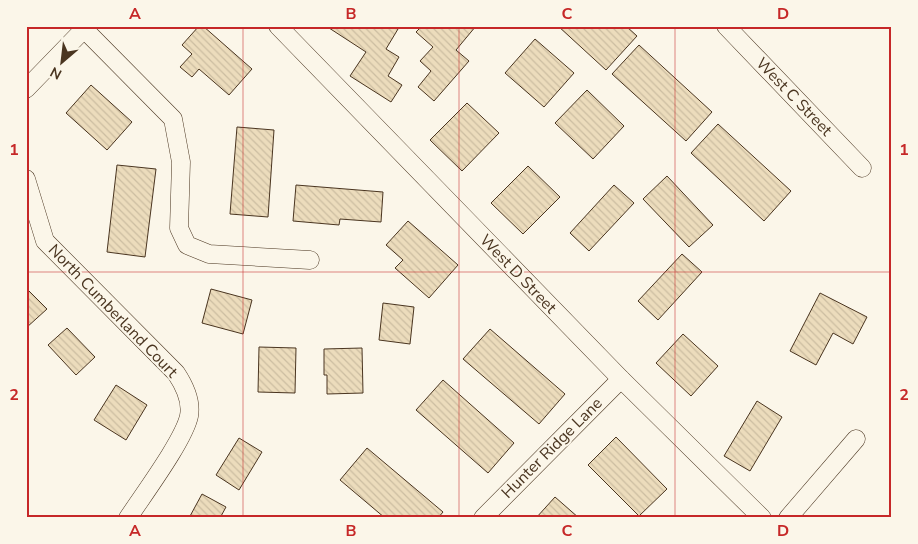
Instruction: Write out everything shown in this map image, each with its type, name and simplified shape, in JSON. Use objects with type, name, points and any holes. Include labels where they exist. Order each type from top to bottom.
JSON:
[{"type":"street","name":"West D Street","points":[[278,26],[621,379],[762,518]]},
{"type":"street","name":"West C Street","points":[[726,26],[862,168]]},
{"type":"street","points":[[26,89],[85,28],[173,119],[181,162],[179,228],[186,245],[209,254],[310,260]]},
{"type":"street","name":"North Cumberland Court","points":[[26,179],[45,241],[176,373],[185,387],[189,416],[182,433],[128,518]]},
{"type":"street","name":"Hunter Ridge Lane","points":[[483,518],[621,379]]},
{"type":"street","points":[[788,518],[856,440]]},
{"type":"building","points":[[199,26],[203,26],[252,69],[229,95],[199,69],[192,77],[180,67],[192,54],[182,45]]},
{"type":"building","points":[[326,26],[393,26],[398,29],[386,49],[399,57],[388,76],[402,85],[391,102],[350,76],[366,52]]},
{"type":"building","points":[[422,26],[476,26],[456,50],[469,61],[434,101],[418,87],[431,71],[420,61],[433,47],[416,32]]},
{"type":"building","points":[[558,26],[626,26],[637,36],[606,70]]},
{"type":"building","points":[[535,39],[574,73],[544,107],[505,73]]},
{"type":"building","points":[[639,45],[712,112],[686,141],[612,74]]},
{"type":"building","points":[[91,85],[132,122],[107,150],[66,113]]},
{"type":"building","points":[[587,90],[624,126],[593,159],[555,123]]},
{"type":"building","points":[[467,103],[499,133],[462,171],[430,140]]},
{"type":"building","points":[[718,124],[791,191],[764,221],[691,153]]},
{"type":"building","points":[[237,127],[274,130],[268,217],[230,214]]},
{"type":"building","points":[[117,165],[156,169],[145,257],[107,252]]},
{"type":"building","points":[[528,166],[560,197],[523,234],[491,203]]},
{"type":"building","points":[[667,176],[713,225],[689,247],[643,199]]},
{"type":"building","points":[[296,185],[383,192],[381,222],[340,219],[339,225],[293,221]]},
{"type":"building","points":[[614,185],[634,203],[589,251],[570,233]]},
{"type":"building","points":[[408,221],[458,265],[429,298],[395,268],[403,260],[386,245]]},
{"type":"building","points":[[682,254],[702,272],[658,320],[638,301]]},
{"type":"building","points":[[26,288],[47,309],[26,328]]},
{"type":"building","points":[[211,289],[252,300],[243,334],[202,323]]},
{"type":"building","points":[[820,293],[867,317],[853,344],[833,333],[816,365],[790,351]]},
{"type":"building","points":[[383,303],[414,307],[410,344],[379,340]]},
{"type":"building","points":[[67,328],[95,357],[76,375],[48,345]]},
{"type":"building","points":[[490,329],[565,394],[539,424],[463,359]]},
{"type":"building","points":[[683,334],[718,366],[691,396],[656,363]]},
{"type":"building","points":[[259,347],[296,348],[295,393],[258,392]]},
{"type":"building","points":[[362,348],[363,393],[327,394],[327,375],[324,375],[324,349]]},
{"type":"building","points":[[443,380],[514,443],[488,473],[416,410]]},
{"type":"building","points":[[116,385],[147,405],[126,440],[94,420]]},
{"type":"building","points":[[757,401],[782,417],[750,471],[724,456]]},
{"type":"building","points":[[616,437],[667,489],[639,516],[588,465]]},
{"type":"building","points":[[239,438],[262,452],[239,490],[216,475]]},
{"type":"building","points":[[367,448],[443,512],[438,518],[385,518],[340,480]]},
{"type":"building","points":[[202,494],[226,507],[220,518],[189,518]]},
{"type":"building","points":[[555,497],[579,518],[536,518]]}]
